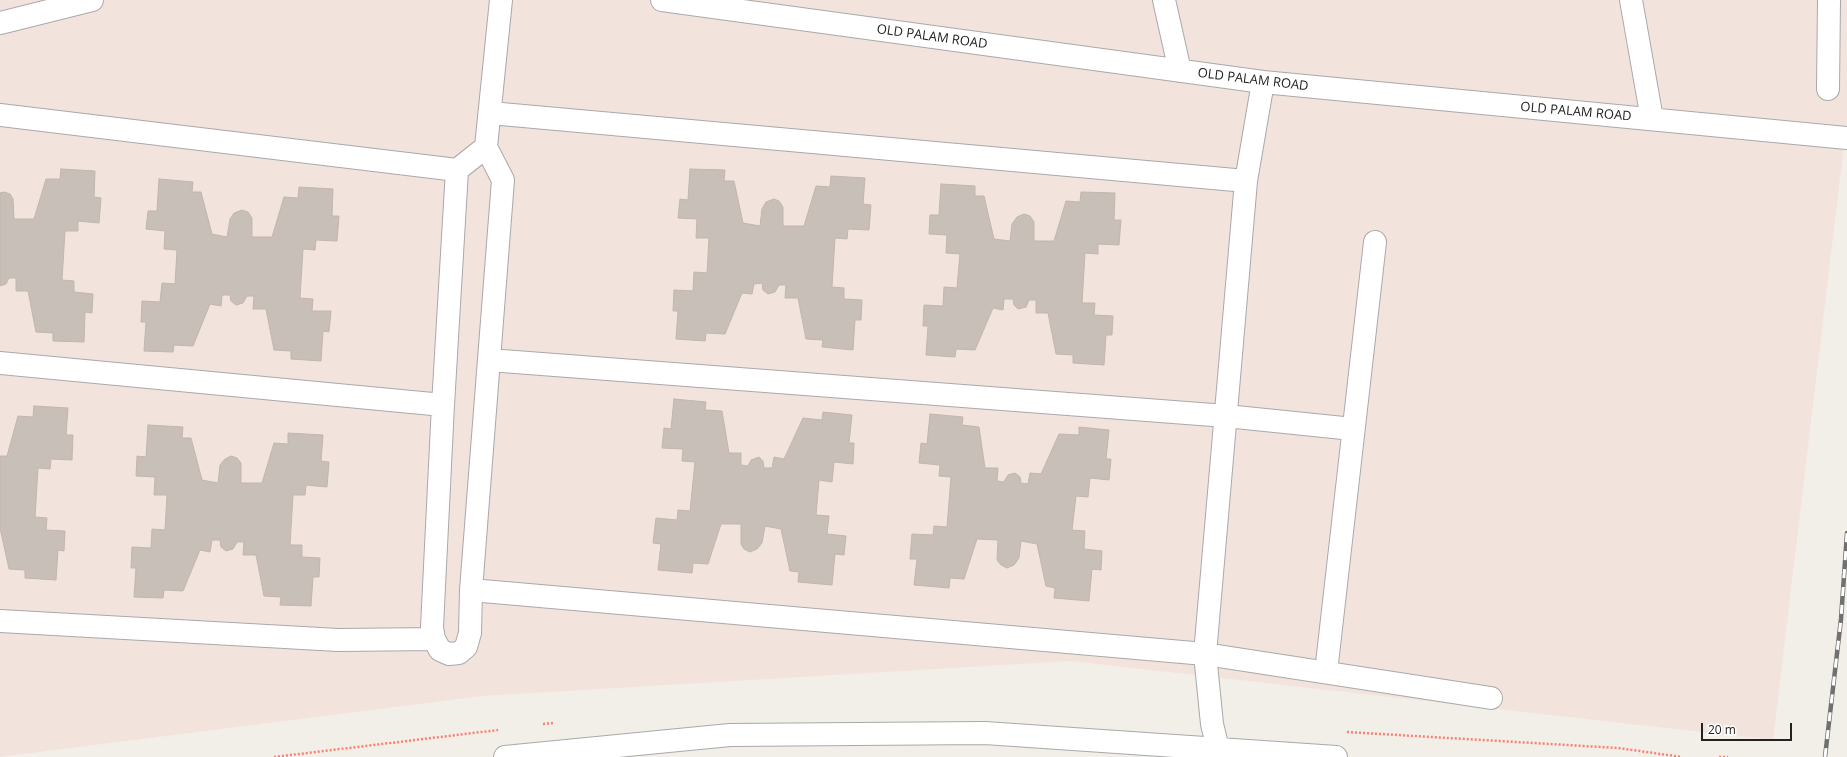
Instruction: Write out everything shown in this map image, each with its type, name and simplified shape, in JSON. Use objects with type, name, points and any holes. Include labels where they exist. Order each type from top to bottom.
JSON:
[{"type":"street","points":[[2,17],[92,0]]},
{"type":"street","points":[[457,170],[432,621],[434,639],[440,650],[449,654],[459,653],[466,647],[470,633],[471,590],[503,180],[486,147],[501,0]]},
{"type":"street","name":"OLD PALAM ROAD","points":[[662,0],[1263,82],[1847,138]]},
{"type":"street","points":[[1164,0],[1180,71]]},
{"type":"street","points":[[1631,0],[1652,119]]},
{"type":"street","points":[[1828,89],[1829,0]]},
{"type":"street","points":[[1218,749],[1212,724],[1205,654],[1246,181],[1263,82]]},
{"type":"street","points":[[490,113],[1246,181]]},
{"type":"street","points":[[0,115],[457,170],[486,147]]},
{"type":"street","points":[[1326,672],[1375,242]]},
{"type":"street","points":[[489,360],[1226,416],[1354,429]]},
{"type":"street","points":[[0,363],[443,405]]},
{"type":"street","points":[[471,590],[1205,654],[1491,698]]},
{"type":"street","points":[[0,621],[338,640],[434,639]]},
{"type":"street","points":[[505,757],[738,735],[985,733],[1336,757]]},
{"type":"path","points":[[1340,732],[1618,748],[1682,757]]},
{"type":"path","points":[[1719,757],[1728,757]]},
{"type":"shaded area","points":[[0,0],[1847,0],[1847,120],[1773,740],[1070,661],[482,696],[0,757]]},
{"type":"building","points":[[61,169],[95,171],[94,197],[101,198],[99,223],[78,221],[78,231],[65,231],[62,280],[74,281],[74,292],[93,294],[92,313],[85,312],[84,342],[53,341],[53,333],[36,332],[28,291],[16,291],[16,278],[9,278],[6,284],[0,286],[0,193],[4,192],[10,194],[13,199],[14,219],[34,219],[46,179],[60,179]]},
{"type":"building","points":[[690,169],[725,170],[724,181],[734,181],[743,223],[760,226],[762,209],[766,202],[774,199],[779,201],[783,207],[783,226],[804,226],[816,186],[830,187],[831,176],[865,178],[863,204],[871,205],[869,230],[848,229],[847,239],[835,238],[832,287],[844,288],[844,299],[862,300],[861,320],[855,320],[853,350],[822,347],[823,340],[806,339],[798,298],[785,298],[786,285],[779,285],[775,292],[768,294],[763,290],[762,283],[754,284],[752,294],[742,293],[725,334],[706,333],[705,341],[676,339],[678,311],[673,311],[674,290],[693,291],[694,272],[707,273],[709,238],[696,238],[697,219],[678,218],[680,199],[688,200]]},
{"type":"building","points":[[159,179],[193,182],[192,192],[201,192],[212,234],[227,237],[230,219],[234,213],[242,210],[248,212],[252,218],[252,237],[272,237],[284,197],[298,198],[299,187],[333,189],[332,216],[339,216],[337,241],[316,240],[315,250],[303,249],[300,298],[313,299],[312,311],[331,311],[329,332],[323,331],[321,361],[291,359],[291,351],[274,350],[266,309],[253,309],[254,296],[247,296],[243,303],[236,305],[231,301],[230,295],[222,295],[221,306],[210,304],[193,346],[174,345],[173,352],[144,351],[146,322],[141,322],[142,301],[160,302],[162,283],[175,284],[177,250],[164,249],[165,231],[146,229],[148,211],[157,211]]},
{"type":"building","points":[[941,184],[975,186],[975,196],[984,196],[994,239],[1010,241],[1012,224],[1017,217],[1024,214],[1030,216],[1034,222],[1034,241],[1054,241],[1066,201],[1080,202],[1081,192],[1115,193],[1114,220],[1121,220],[1119,245],[1098,244],[1098,254],[1085,253],[1082,303],[1095,303],[1094,315],[1113,316],[1112,335],[1106,335],[1104,365],[1073,363],[1073,355],[1056,354],[1048,313],[1036,313],[1036,300],[1029,300],[1026,307],[1018,309],[1014,305],[1013,299],[1004,299],[1003,310],[993,308],[975,350],[956,349],[955,357],[926,355],[928,326],[923,326],[924,305],[943,306],[944,287],[957,288],[960,254],[946,253],[947,235],[929,234],[930,215],[939,215]]},
{"type":"building","points":[[674,399],[706,402],[705,410],[722,411],[729,453],[741,453],[741,465],[748,466],[751,460],[759,457],[763,461],[764,468],[772,468],[774,457],[784,459],[803,418],[822,420],[823,412],[852,415],[849,443],[854,443],[853,464],[834,462],[832,482],[819,480],[816,515],[829,516],[827,534],[846,536],[844,555],[835,554],[832,585],[798,582],[799,572],[790,571],[781,529],[765,526],[762,543],[757,549],[750,552],[744,549],[741,544],[741,524],[721,524],[708,564],[693,563],[692,573],[658,570],[661,544],[653,543],[656,518],[677,520],[678,510],[690,511],[695,462],[682,461],[683,449],[662,448],[664,428],[671,429]]},
{"type":"building","points":[[34,406],[68,408],[66,435],[73,435],[72,460],[51,459],[50,469],[38,468],[35,517],[47,518],[46,530],[65,531],[64,551],[58,550],[56,580],[25,578],[25,570],[9,569],[0,528],[0,456],[7,456],[18,416],[33,417]]},
{"type":"building","points":[[930,414],[963,417],[962,425],[979,427],[985,468],[998,468],[997,481],[1004,482],[1008,475],[1015,473],[1020,477],[1021,483],[1028,484],[1030,473],[1041,474],[1059,434],[1079,435],[1079,427],[1109,430],[1106,459],[1111,459],[1109,480],[1090,478],[1088,497],[1076,496],[1072,530],[1085,531],[1084,549],[1102,551],[1101,570],[1092,569],[1089,601],[1054,598],[1055,588],[1046,586],[1037,544],[1021,541],[1019,558],[1014,565],[1007,568],[1001,565],[997,560],[998,540],[977,539],[964,579],[950,578],[949,588],[914,585],[917,559],[910,559],[912,534],[933,535],[934,526],[947,527],[951,477],[939,476],[940,465],[919,463],[921,443],[927,444]]},
{"type":"building","points":[[148,425],[183,427],[182,438],[191,438],[202,480],[218,483],[220,465],[225,459],[231,456],[237,458],[241,463],[241,483],[262,483],[274,443],[288,444],[288,433],[323,435],[321,461],[329,462],[327,487],[306,485],[305,495],[293,495],[290,545],[302,545],[302,557],[320,558],[319,577],[313,577],[311,606],[280,605],[281,597],[264,596],[256,555],[243,555],[244,542],[237,542],[233,549],[226,551],[221,547],[220,540],[212,540],[210,552],[200,550],[183,591],[164,590],[163,598],[134,597],[136,568],[131,568],[132,547],[151,548],[152,529],[165,530],[167,495],[154,495],[155,477],[136,476],[137,456],[146,457]]},
{"type":"railway","points":[[1825,757],[1841,619],[1847,533]]}]
